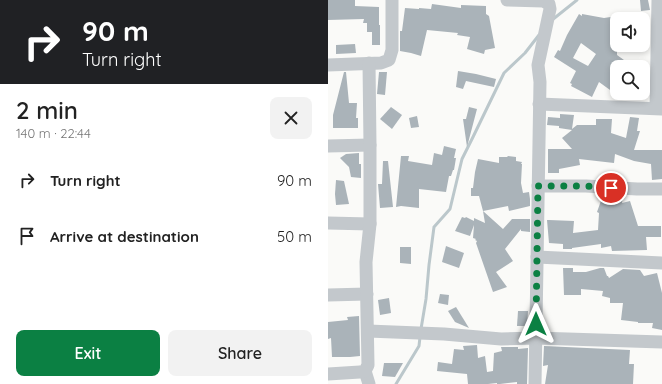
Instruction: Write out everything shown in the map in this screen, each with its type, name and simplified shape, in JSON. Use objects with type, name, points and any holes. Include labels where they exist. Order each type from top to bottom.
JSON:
[{"type":"street","points":[[328,65],[381,63],[389,60],[392,50],[392,0]]},
{"type":"street","points":[[507,0],[543,1],[549,4],[550,9],[538,65],[540,82],[535,384]]},
{"type":"street","points":[[539,104],[659,108],[660,36],[658,0]]},
{"type":"street","points":[[369,63],[370,224],[366,262],[368,365],[365,371],[369,384]]},
{"type":"street","points":[[328,146],[370,145]]},
{"type":"street","points":[[538,186],[662,189]]},
{"type":"street","points":[[328,223],[370,224]]},
{"type":"street","points":[[537,257],[662,263]]},
{"type":"street","points":[[328,296],[367,294]]},
{"type":"street","points":[[368,331],[444,334],[501,339],[536,338],[662,342]]},
{"type":"street","points":[[328,374],[365,371]]},
{"type":"building","points":[[328,0],[355,0],[355,6],[379,7],[380,45],[372,45],[372,32],[367,32],[367,23],[363,23],[364,19],[328,20]]},
{"type":"building","points":[[640,0],[648,0],[650,10],[641,11]]},
{"type":"building","points":[[432,4],[461,8],[461,5],[486,6],[486,14],[489,16],[495,48],[485,50],[484,54],[467,49],[470,37],[457,35],[458,33],[427,30],[421,56],[400,51],[400,31],[402,31],[405,8],[431,9]]},
{"type":"building","points":[[579,14],[582,16],[582,14],[604,18],[610,17],[610,52],[617,52],[617,55],[624,60],[610,60],[610,90],[599,82],[592,97],[571,86],[572,84],[570,83],[576,71],[554,57],[558,50],[560,51]],"holes":[[[581,43],[596,54],[588,66],[573,58]]]},
{"type":"building","points":[[355,44],[356,53],[336,54],[336,45]]},
{"type":"building","points":[[458,71],[496,79],[494,87],[466,81],[463,89],[456,87]]},
{"type":"building","points":[[344,72],[346,72],[349,103],[357,103],[356,118],[358,118],[358,128],[333,128],[333,115]]},
{"type":"building","points":[[379,72],[387,72],[385,95],[377,94]]},
{"type":"building","points":[[391,107],[402,115],[392,129],[380,119]]},
{"type":"building","points":[[469,107],[477,109],[467,147],[463,119],[466,119]]},
{"type":"building","points":[[560,114],[574,115],[572,129],[577,125],[596,125],[596,119],[612,119],[611,133],[626,138],[630,117],[639,118],[637,131],[640,131],[634,150],[662,150],[662,179],[652,180],[651,164],[634,161],[615,154],[614,163],[579,159],[580,165],[559,169],[559,173],[548,173],[548,149],[572,149],[562,138],[572,130],[559,128],[559,126],[547,125],[548,117],[560,118]]},
{"type":"building","points":[[417,116],[419,127],[411,128],[409,118]]},
{"type":"building","points":[[444,146],[456,149],[454,170],[451,176],[449,176],[446,192],[419,189],[419,208],[401,206],[396,207],[401,156],[409,156],[408,161],[432,165],[434,153],[442,155]]},
{"type":"building","points":[[359,153],[361,178],[351,177],[349,167],[340,158],[346,154]]},
{"type":"building","points":[[499,157],[516,157],[516,161],[522,162],[521,183],[523,193],[529,192],[530,206],[509,211],[508,206],[483,211],[479,196],[471,196],[471,188],[473,188],[478,159],[499,163]]},
{"type":"building","points":[[383,161],[388,161],[393,207],[380,208],[378,184],[382,184]]},
{"type":"building","points":[[336,180],[344,181],[349,204],[336,205]]},
{"type":"building","points":[[603,195],[623,196],[622,203],[630,201],[638,226],[661,226],[661,237],[646,237],[647,250],[612,251],[611,246],[601,248],[601,244],[563,249],[563,244],[549,243],[547,220],[574,221],[573,233],[598,230],[599,213],[597,212]]},
{"type":"building","points":[[483,211],[503,229],[512,219],[530,219],[530,232],[521,231],[521,229],[505,249],[513,261],[496,272],[507,287],[493,292],[476,243],[477,241],[473,238],[474,225],[470,236],[455,231],[462,217],[466,217],[474,221],[474,218],[485,223]]},
{"type":"building","points":[[446,246],[464,253],[459,268],[442,262]]},
{"type":"building","points":[[400,247],[411,247],[411,264],[400,263]]},
{"type":"building","points":[[563,268],[573,268],[573,272],[586,272],[604,268],[609,278],[623,269],[640,270],[644,276],[657,273],[662,293],[662,330],[652,328],[653,323],[638,323],[621,320],[623,303],[610,303],[610,298],[602,296],[603,291],[581,289],[581,295],[564,295]]},
{"type":"building","points":[[440,294],[449,295],[448,305],[438,303]]},
{"type":"building","points":[[389,298],[391,313],[380,315],[378,300]]},
{"type":"building","points":[[456,307],[469,328],[455,322],[448,311]]},
{"type":"building","points":[[518,311],[528,311],[527,326],[517,326]]},
{"type":"building","points":[[359,316],[360,356],[332,357],[331,338],[328,339],[328,322],[348,320],[347,317]]},
{"type":"building","points":[[477,345],[478,358],[485,356],[487,372],[493,371],[494,353],[502,351],[501,347],[518,347],[518,349],[528,348],[527,384],[517,384],[517,382],[500,384],[468,384],[467,374],[437,371],[438,362],[452,364],[454,349],[464,350],[463,346]]},
{"type":"building","points":[[544,346],[630,350],[629,364],[634,364],[633,384],[545,384],[548,365],[543,366]]},
{"type":"building","points":[[384,363],[403,363],[395,377],[382,376]]},
{"type":"waterway","points":[[552,20],[577,0]]},
{"type":"waterway","points":[[421,329],[434,227],[450,209],[462,159],[504,73],[525,53],[539,35]]},
{"type":"waterway","points":[[396,384],[419,346],[420,337]]},
{"type":"route","points":[[536,324],[538,186],[586,186],[611,188]]}]
